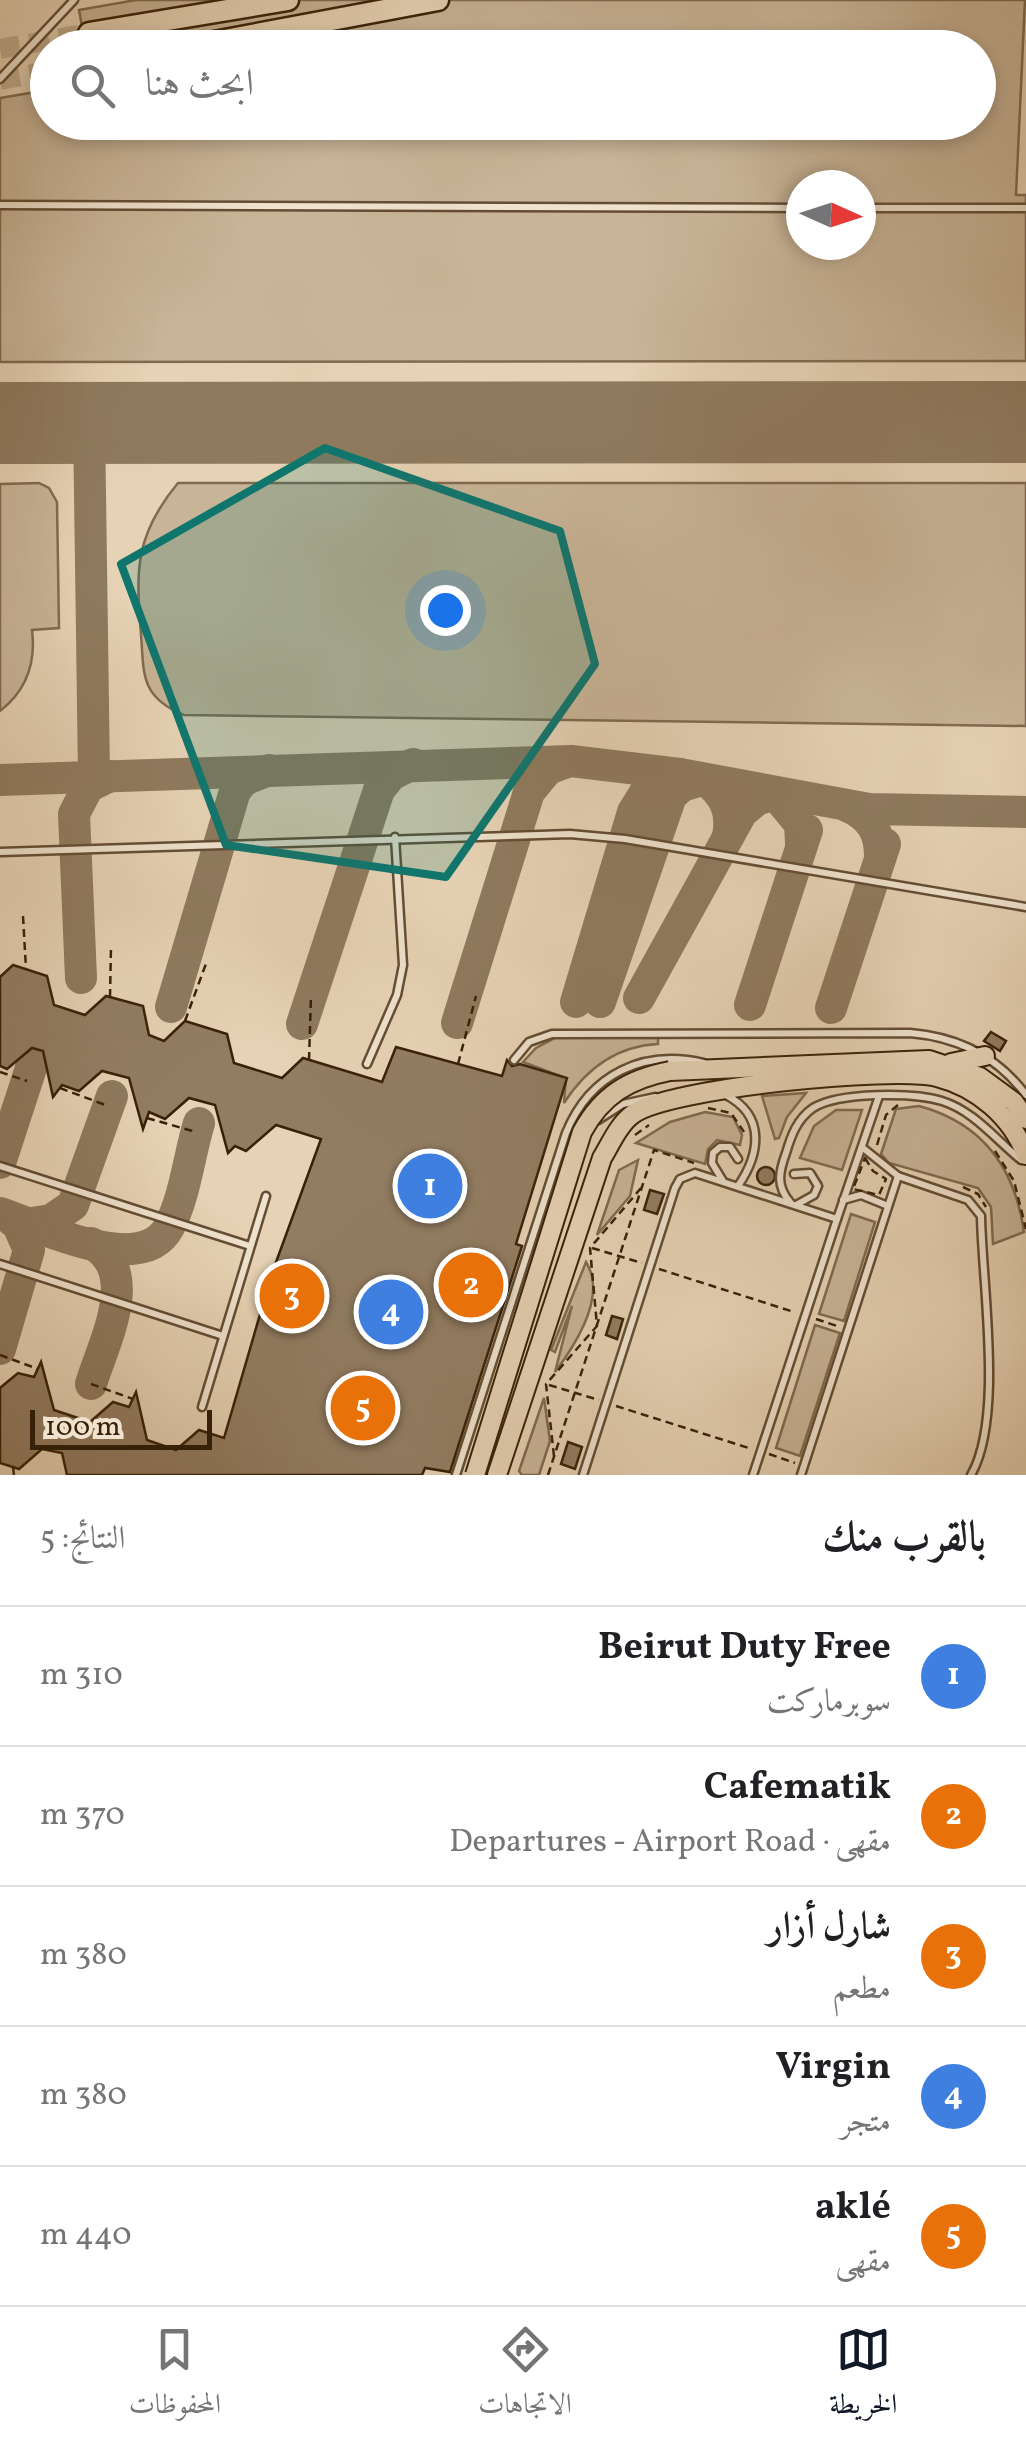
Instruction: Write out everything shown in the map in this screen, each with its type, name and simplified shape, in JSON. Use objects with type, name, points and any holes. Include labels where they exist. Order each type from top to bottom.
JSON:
[{"type":"highway","points":[[113,30],[288,0]]},
{"type":"highway","points":[[278,30],[438,0]]},
{"type":"main road","points":[[474,1475],[582,1132],[609,1095],[667,1064],[720,1068],[914,1059],[949,1063],[984,1056]]},
{"type":"main road","points":[[949,1063],[996,1088],[1026,1119]]},
{"type":"main road","points":[[497,1475],[602,1158],[632,1115],[686,1094],[708,1100],[886,1075],[940,1078],[995,1108],[1015,1131],[1026,1155]]},
{"type":"lane","points":[[46,30],[74,0]]},
{"type":"lane","points":[[0,79],[30,47]]},
{"type":"lane","points":[[0,205],[786,208]]},
{"type":"lane","points":[[876,208],[1026,208]]},
{"type":"lane","points":[[0,852],[543,833],[625,838],[1026,907]]},
{"type":"lane","points":[[367,1064],[397,995],[403,966],[395,837]]},
{"type":"lane","points":[[514,1060],[530,1042],[552,1034],[910,1033],[949,1040],[984,1056],[1026,1095]]},
{"type":"lane","points":[[456,1475],[571,1120],[606,1078],[640,1062],[667,1064]]},
{"type":"lane","points":[[474,1475],[583,1141],[596,1122],[623,1104],[686,1094]]},
{"type":"lane","points":[[753,1475],[764,1453],[804,1316],[880,1096]]},
{"type":"lane","points":[[794,1205],[781,1188],[780,1175],[794,1130],[803,1117],[826,1103],[880,1096],[926,1097],[958,1107],[1026,1163]]},
{"type":"lane","points":[[708,1100],[736,1100],[749,1113],[756,1129],[755,1156],[738,1186]]},
{"type":"lane","points":[[724,1182],[712,1163],[713,1153],[720,1146],[730,1147],[738,1159]]},
{"type":"lane","points":[[862,1147],[878,1165],[898,1176],[968,1200],[981,1216],[988,1415],[982,1451],[971,1475]]},
{"type":"lane","points":[[0,1166],[250,1246]]},
{"type":"lane","points":[[583,1475],[680,1180],[695,1173],[836,1219]]},
{"type":"lane","points":[[794,1174],[810,1173],[818,1186],[814,1196],[794,1205]]},
{"type":"lane","points":[[798,1475],[898,1176]]},
{"type":"lane","points":[[843,1200],[862,1195],[888,1206]]},
{"type":"lane","points":[[202,1407],[266,1196]]},
{"type":"lane","points":[[0,1264],[223,1336]]},
{"type":"path","points":[[23,916],[26,969]]},
{"type":"path","points":[[110,997],[112,946]]},
{"type":"path","points":[[185,1021],[207,961]]},
{"type":"path","points":[[309,1060],[311,996]]},
{"type":"path","points":[[458,1064],[476,996]]},
{"type":"path","points":[[0,1072],[27,1081]]},
{"type":"path","points":[[60,1088],[108,1106]]},
{"type":"path","points":[[708,1100],[736,1117],[745,1135],[745,1149],[755,1156]]},
{"type":"path","points":[[878,1155],[886,1116],[896,1105],[906,1104]]},
{"type":"path","points":[[147,1118],[196,1132]]},
{"type":"path","points":[[628,1140],[650,1124]]},
{"type":"path","points":[[988,1142],[1014,1181],[1026,1229]]},
{"type":"path","points":[[548,1475],[654,1150],[708,1168]]},
{"type":"path","points":[[865,1158],[886,1179],[879,1195],[854,1189],[865,1158]]},
{"type":"path","points":[[954,1184],[978,1194],[988,1216]]},
{"type":"path","points":[[554,1458],[546,1384],[596,1326],[590,1248],[642,1186]]},
{"type":"path","points":[[595,1249],[848,1330]]},
{"type":"path","points":[[0,1355],[38,1369]]},
{"type":"path","points":[[91,1384],[133,1398]]},
{"type":"path","points":[[549,1385],[801,1465],[798,1475]]},
{"type":"path","points":[[764,1453],[764,1464]]},
{"type":"path","points":[[13,1467],[14,1475]]},
{"type":"highlighted area","points":[[325,448],[560,531],[595,664],[446,877],[226,845],[121,564]]},
{"type":"shaded area","points":[[136,0],[1025,0],[1016,195],[1026,195],[1026,361],[0,362],[0,98],[30,93],[30,140],[996,140],[996,30],[83,30],[79,10]]},
{"type":"shaded area","points":[[39,483],[49,488],[57,502],[59,628],[32,630],[28,675],[0,711],[0,484]]},
{"type":"shaded area","points":[[178,483],[1026,483],[1026,726],[184,715],[159,700],[147,683],[138,591],[146,537]]},
{"type":"shaded area","points":[[557,1037],[658,1038],[658,1044],[629,1049],[604,1062],[582,1080],[564,1103],[566,1078],[523,1062],[536,1048]]},
{"type":"shaded area","points":[[806,1093],[787,1117],[779,1138],[775,1139],[762,1096]]},
{"type":"shaded area","points":[[919,1106],[961,1124],[992,1151],[1013,1188],[1024,1232],[993,1244],[991,1207],[978,1188],[889,1163],[881,1154],[896,1109]]},
{"type":"shaded area","points":[[836,1110],[862,1110],[842,1170],[800,1158],[814,1126]]},
{"type":"shaded area","points":[[705,1112],[733,1117],[742,1135],[740,1145],[717,1140],[708,1149],[705,1164],[636,1143],[670,1122]]},
{"type":"shaded area","points":[[638,1160],[630,1196],[597,1235],[619,1170]]},
{"type":"shaded area","points":[[851,1214],[875,1222],[844,1321],[819,1314]]},
{"type":"shaded area","points":[[586,1262],[592,1275],[591,1304],[580,1334],[555,1372],[572,1306],[555,1352],[551,1350]]},
{"type":"shaded area","points":[[815,1325],[840,1333],[800,1456],[776,1448]]},
{"type":"shaded area","points":[[544,1398],[550,1441],[539,1475],[522,1475],[519,1471]]},
{"type":"building","points":[[13,965],[47,976],[54,1005],[85,1015],[106,996],[143,1006],[149,1035],[164,1041],[185,1021],[227,1034],[234,1063],[282,1078],[303,1058],[382,1082],[396,1047],[502,1076],[507,1060],[512,1066],[520,1064],[567,1078],[516,1244],[522,1246],[450,1472],[425,1468],[422,1475],[67,1475],[62,1453],[42,1449],[19,1469],[0,1463],[0,1388],[18,1373],[34,1377],[41,1362],[54,1410],[90,1422],[113,1402],[129,1407],[136,1392],[147,1440],[176,1450],[199,1430],[224,1438],[261,1311],[260,1290],[275,1265],[321,1139],[276,1125],[246,1151],[235,1146],[228,1153],[215,1105],[189,1098],[165,1119],[149,1112],[143,1129],[129,1078],[102,1071],[79,1091],[62,1085],[53,1097],[43,1051],[32,1048],[7,1069],[0,1066],[0,977]]},
{"type":"building","points":[[991,1032],[1006,1041],[1000,1051],[984,1041]]},
{"type":"building","points":[[766,1167],[775,1176],[766,1185],[757,1176]]},
{"type":"building","points":[[650,1190],[664,1194],[657,1214],[644,1210]]},
{"type":"building","points":[[612,1316],[623,1319],[617,1339],[606,1335]]},
{"type":"building","points":[[568,1442],[582,1447],[575,1469],[561,1464]]},
{"type":"taxiway","points":[[89,423],[94,776]]},
{"type":"taxiway","points":[[0,780],[571,761],[680,774],[869,809],[1026,812]]},
{"type":"taxiway","points":[[457,1023],[529,792],[548,769],[567,762]]},
{"type":"taxiway","points":[[302,1024],[379,790],[391,775],[413,764]]},
{"type":"taxiway","points":[[171,1007],[235,791],[244,780],[269,770]]},
{"type":"taxiway","points":[[576,1002],[633,812],[651,783],[680,774]]},
{"type":"taxiway","points":[[81,978],[74,814],[88,787],[110,776]]},
{"type":"taxiway","points":[[600,1002],[671,796],[682,786],[705,779],[726,804],[728,836]]},
{"type":"taxiway","points":[[639,998],[742,812],[758,799],[776,795],[800,824],[801,843]]},
{"type":"taxiway","points":[[847,806],[872,825],[880,856]]},
{"type":"taxiway","points":[[750,1005],[807,830]]},
{"type":"taxiway","points":[[831,1008],[885,844]]},
{"type":"taxiway","points":[[0,1163],[32,1065]]},
{"type":"taxiway","points":[[32,1223],[51,1220],[73,1205],[112,1096]]},
{"type":"taxiway","points":[[0,1213],[65,1237],[115,1249],[156,1242],[174,1215],[199,1123]]},
{"type":"taxiway","points":[[0,1349],[29,1250],[18,1225],[7,1216]]},
{"type":"taxiway","points":[[91,1243],[106,1256],[117,1289],[110,1328],[91,1384]]},
{"type":"runway","points":[[0,423],[1026,422]]},
{"type":"tunnel","points":[[0,49],[30,44]]},
{"type":"tunnel","points":[[0,80],[30,74]]},
{"type":"place","name":"Beirut Duty Free","points":[[430,1186]]},
{"type":"place","name":"Cafematik","points":[[471,1285]]},
{"type":"place","name":"شارل أزار","points":[[292,1296]]},
{"type":"place","name":"Virgin","points":[[391,1312]]},
{"type":"place","name":"aklé","points":[[363,1408]]}]
